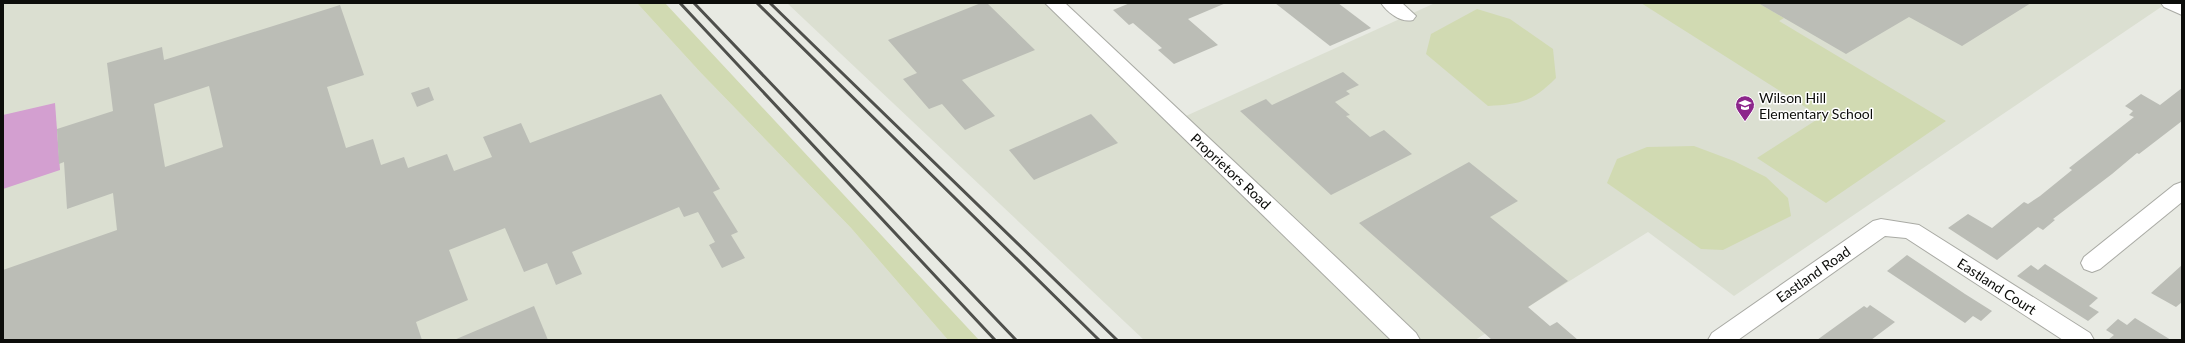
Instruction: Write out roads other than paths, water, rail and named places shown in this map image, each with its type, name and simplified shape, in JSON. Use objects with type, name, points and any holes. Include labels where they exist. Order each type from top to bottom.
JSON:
[{"type":"street","name":"Proprietors Road","points":[[1054,3],[1241,182],[1298,233],[1407,340]]},
{"type":"street","points":[[1390,3],[1407,16]]},
{"type":"street","points":[[2092,263],[2182,190]]},
{"type":"street","name":"Eastland Road","points":[[1720,340],[1881,227],[1911,231]]},
{"type":"street","name":"Eastland Court","points":[[1911,231],[2082,340]]},
{"type":"railway","points":[[680,3],[995,340]]},
{"type":"railway","points":[[694,3],[1016,340]]},
{"type":"railway","points":[[757,3],[1099,340]]},
{"type":"railway","points":[[770,3],[1117,340]]},
{"type":"place","name":"Wilson Hill Elementary School","points":[[1745,122]]}]
